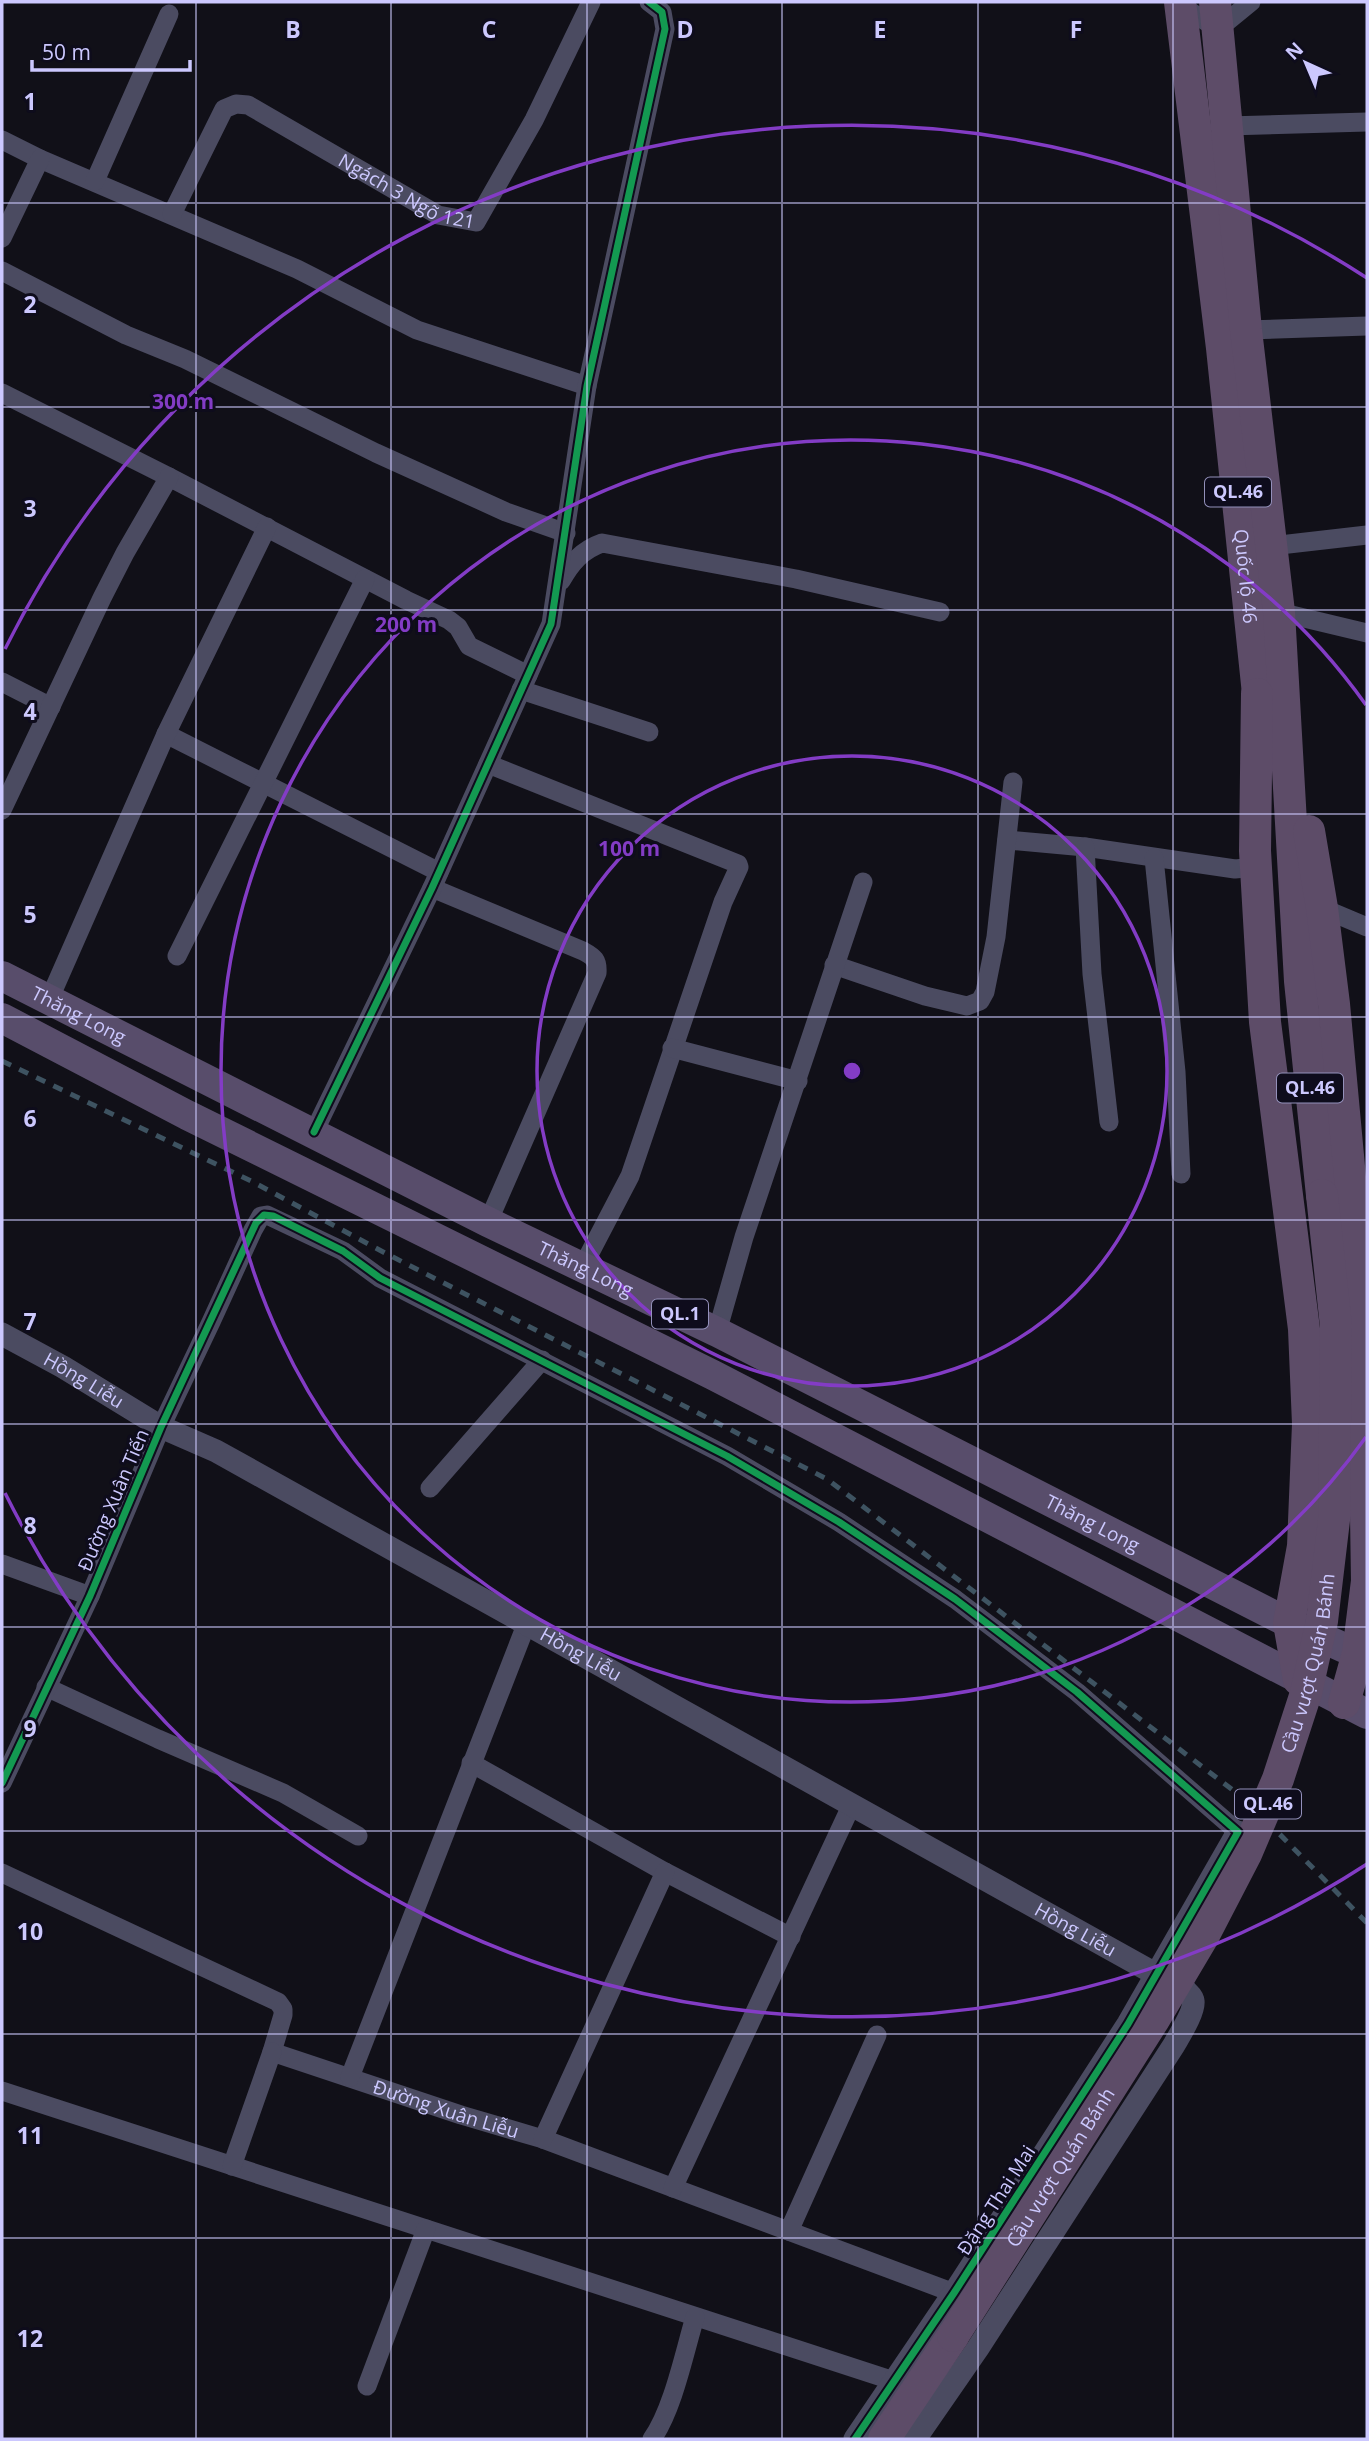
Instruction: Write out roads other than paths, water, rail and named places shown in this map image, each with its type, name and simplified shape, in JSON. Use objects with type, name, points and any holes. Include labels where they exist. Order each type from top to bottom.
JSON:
[{"type":"highway","name":"Quốc lộ 46","points":[[1178,3],[1222,348],[1258,550],[1279,612],[1300,981]]},
{"type":"highway","name":"Quốc lộ 46","points":[[1216,16],[1246,330],[1258,550],[1257,694],[1300,981],[1347,1189]]},
{"type":"highway","points":[[1257,694],[1256,867],[1265,1022],[1304,1329],[1308,1424],[1303,1546],[1289,1623],[1299,1680]]},
{"type":"highway","points":[[1286,712],[1322,908],[1347,1189],[1363,1318],[1367,1581],[1356,1708]]},
{"type":"highway","name":"Cầu vượt Quán Bánh","points":[[884,2439],[953,2336],[1153,2021],[1204,1935],[1246,1854],[1278,1779],[1306,1693],[1322,1621],[1335,1520],[1336,1326],[1347,1189]]},
{"type":"main road","name":"Thăng Long","points":[[2,976],[488,1222],[717,1332],[1289,1623],[1362,1655]]},
{"type":"main road","name":"Thăng Long","points":[[2,1018],[187,1115],[713,1375],[1356,1708]]},
{"type":"main road","points":[[472,1257],[488,1222]]},
{"type":"street","name":"Ngách 3 Ngõ 121","points":[[172,215],[224,109],[241,104],[248,105],[438,215],[476,222],[534,120],[591,2]]},
{"type":"street","points":[[314,1132],[436,880],[551,624],[587,386],[665,29],[662,12],[649,2]]},
{"type":"street","points":[[1178,3],[1216,16],[1251,2]]},
{"type":"street","points":[[95,181],[169,14]]},
{"type":"street","points":[[1227,126],[1367,122]]},
{"type":"street","points":[[2,140],[40,159],[297,269],[417,330],[587,386]]},
{"type":"street","points":[[4,229],[40,159]]},
{"type":"street","points":[[2,271],[126,335],[185,359],[376,453],[506,512],[566,533]]},
{"type":"street","points":[[1246,330],[1367,326]]},
{"type":"street","points":[[2,393],[449,620],[458,627],[469,646],[524,682],[649,732]]},
{"type":"street","points":[[2,810],[125,553],[169,477]]},
{"type":"street","points":[[49,1000],[166,734],[267,527]]},
{"type":"street","points":[[1258,550],[1367,535]]},
{"type":"street","points":[[556,592],[569,566],[589,548],[602,542],[796,579],[940,612]]},
{"type":"street","points":[[177,956],[365,579]]},
{"type":"street","points":[[1279,612],[1367,633]]},
{"type":"street","points":[[2,682],[51,707]]},
{"type":"street","points":[[166,734],[262,782],[436,880],[593,956],[598,965],[597,973],[488,1222]]},
{"type":"street","points":[[488,764],[738,864],[739,867],[723,902],[630,1176],[582,1268]]},
{"type":"street","points":[[834,965],[925,996],[967,1006],[980,1001],[985,992],[996,937],[1013,782]]},
{"type":"street","points":[[1007,840],[1085,847],[1235,869],[1256,867]]},
{"type":"street","points":[[1085,847],[1092,974],[1109,1122]]},
{"type":"street","points":[[1154,858],[1176,1072],[1181,1174]]},
{"type":"street","points":[[717,1332],[744,1237],[863,882]]},
{"type":"street","points":[[1322,908],[1367,927]]},
{"type":"street","points":[[672,1048],[798,1081]]},
{"type":"street","name":"Đường Xuân Tiến","points":[[2,1783],[90,1596],[161,1427],[261,1216],[272,1216],[343,1251],[380,1278],[542,1360]]},
{"type":"street","name":"Hồng Liễu","points":[[2,1334],[63,1367],[161,1427],[216,1451],[1157,1975]]},
{"type":"street","points":[[430,1488],[542,1360],[771,1480],[955,1599],[1077,1692],[1238,1832]]},
{"type":"street","points":[[2,1564],[90,1596]]},
{"type":"street","points":[[350,2077],[526,1625]]},
{"type":"street","points":[[46,1687],[283,1793],[358,1836]]},
{"type":"street","points":[[471,1763],[665,1872],[791,1937]]},
{"type":"street","points":[[673,2188],[852,1804]]},
{"type":"street","name":"Đặng Thai Mai","points":[[855,2439],[954,2293],[1081,2097],[1157,1975],[1238,1832]]},
{"type":"street","points":[[543,2139],[665,1872]]},
{"type":"street","points":[[2,1873],[278,2002],[283,2009],[283,2015],[232,2166]]},
{"type":"street","points":[[915,2439],[978,2348],[1174,2045],[1192,2010],[1193,2001],[1186,1991],[1157,1975]]},
{"type":"street","points":[[789,2231],[877,2035]]},
{"type":"street","name":"Đường Xuân Liễu","points":[[272,2052],[461,2115],[543,2139],[954,2293]]},
{"type":"street","points":[[2,2091],[894,2381]]},
{"type":"street","points":[[1081,2097],[1124,2124]]},
{"type":"street","points":[[367,2386],[426,2229]]},
{"type":"street","points":[[652,2439],[667,2408],[695,2317]]},
{"type":"railway","points":[[2,1061],[253,1182],[387,1254],[827,1479],[1247,1801],[1367,1923]]}]
